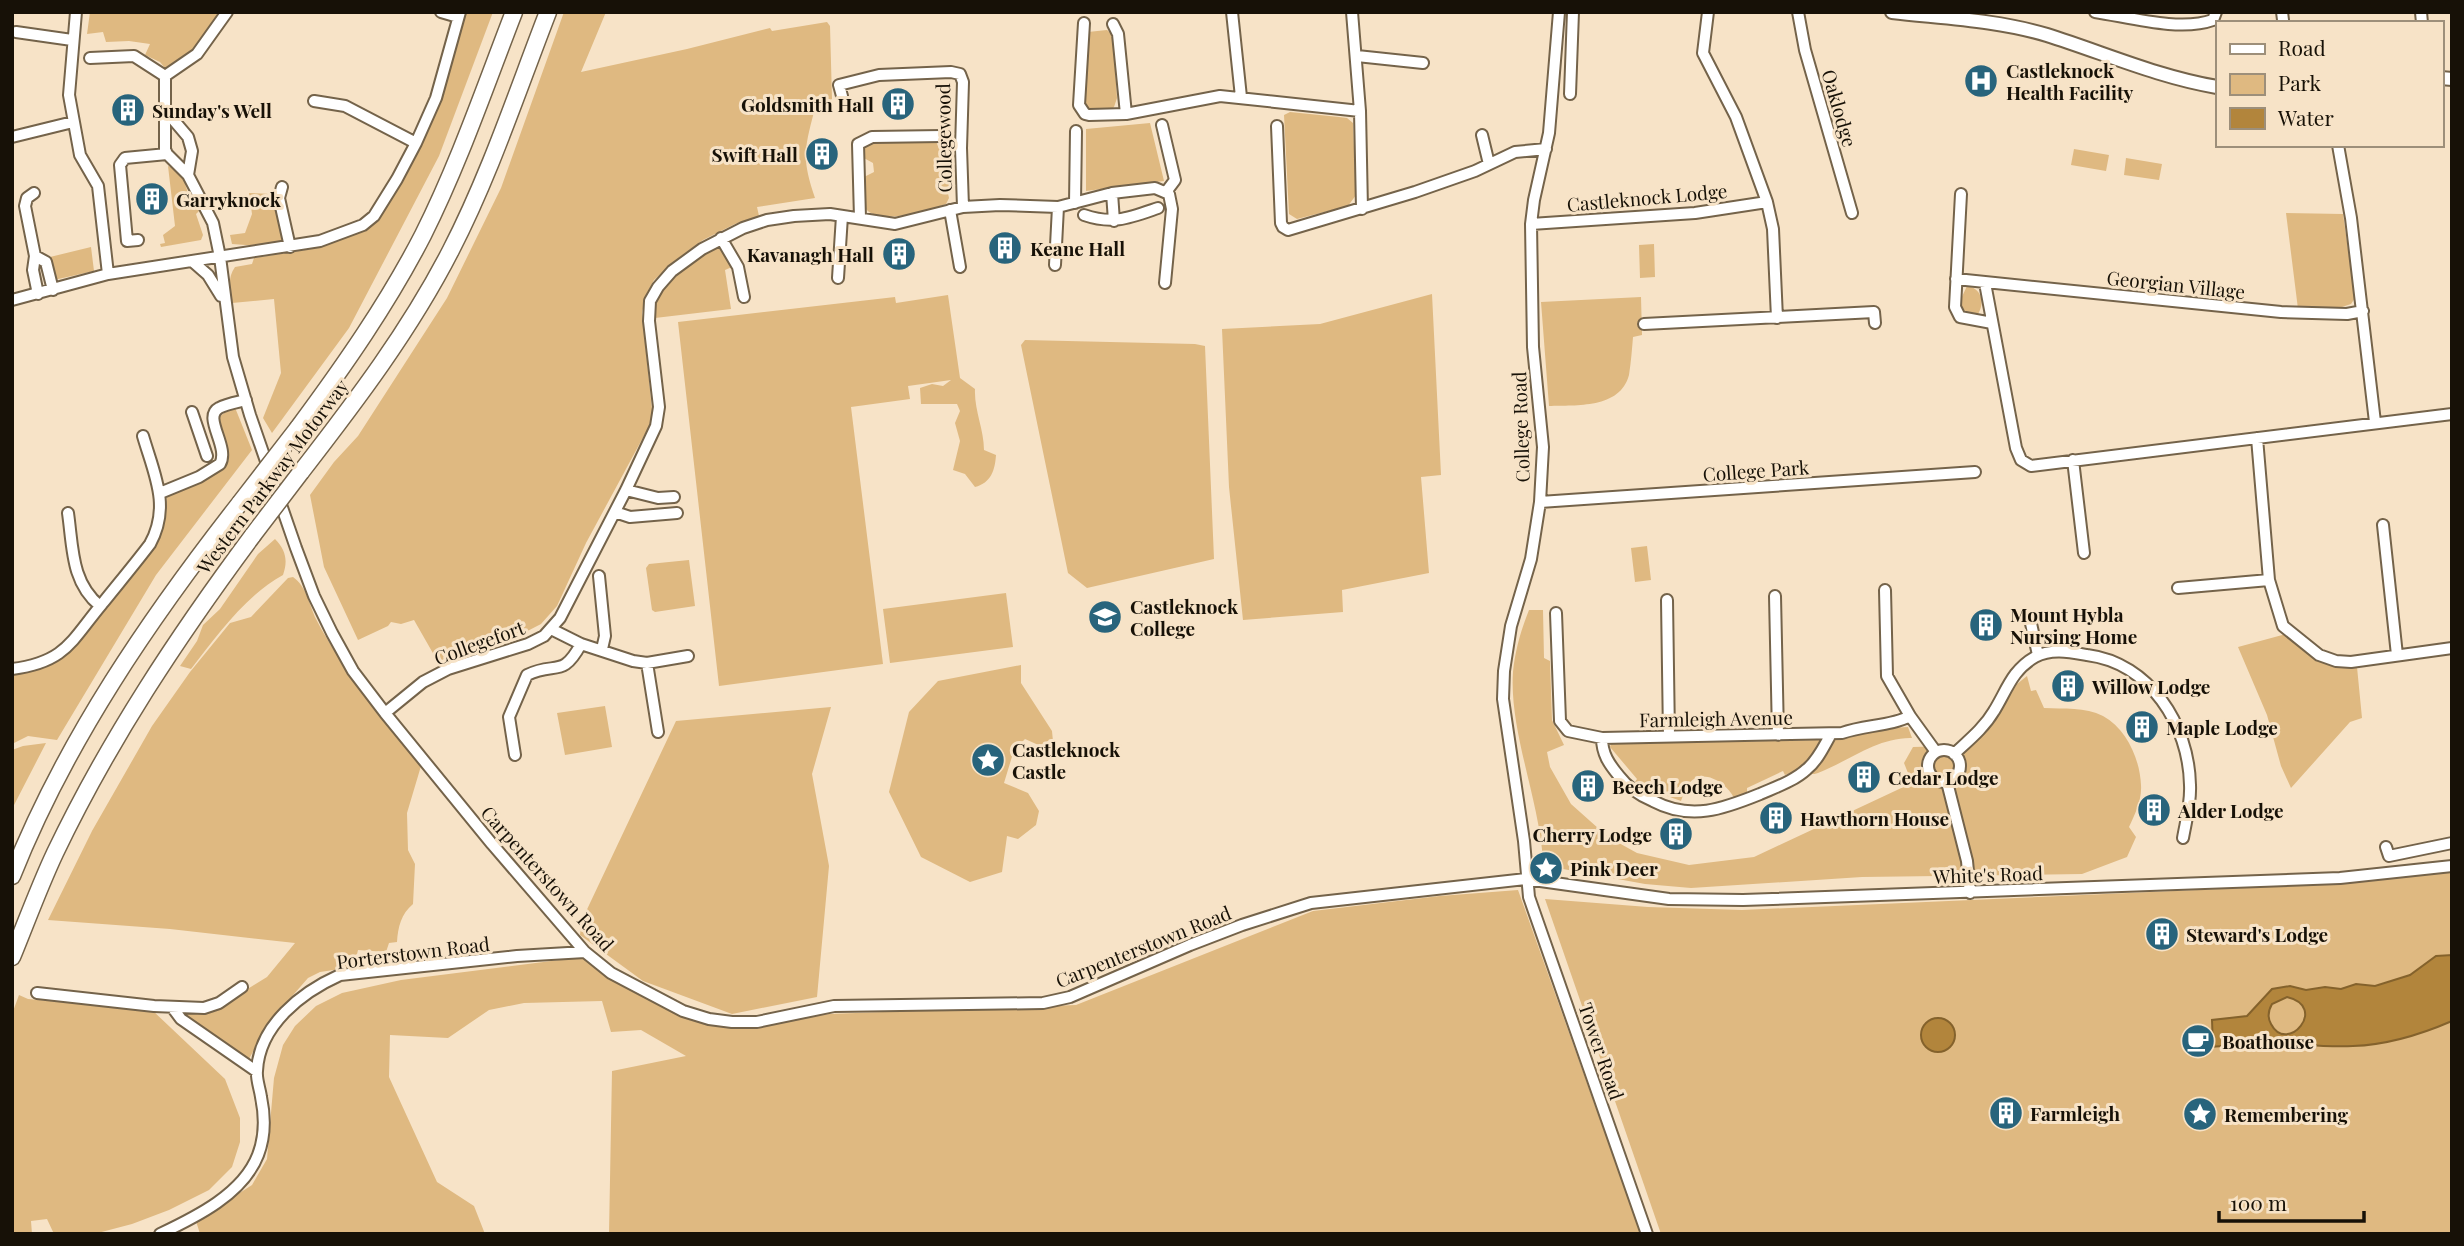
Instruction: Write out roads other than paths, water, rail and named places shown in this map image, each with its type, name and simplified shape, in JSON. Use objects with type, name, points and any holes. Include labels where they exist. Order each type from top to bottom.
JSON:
[{"type":"highway","name":"Western Parkway Motorway","points":[[12,876],[57,778],[110,683],[194,561],[298,428],[354,351],[388,297],[423,234],[467,135],[514,12]]},
{"type":"highway","name":"Western Parkway Motorway","points":[[12,957],[54,855],[86,792],[144,693],[183,631],[377,372],[414,317],[452,249],[488,168],[548,12]]},
{"type":"main road","points":[[1892,12],[1985,17],[2047,35],[2152,72],[2216,87]]},
{"type":"street","points":[[76,12],[68,89],[80,155],[98,186],[108,274]]},
{"type":"street","points":[[165,76],[197,54],[227,12]]},
{"type":"street","points":[[12,300],[108,274],[290,247],[342,234],[363,225],[374,216],[397,179],[436,98],[459,15],[440,12]]},
{"type":"street","points":[[1232,12],[1241,97]]},
{"type":"street","points":[[1352,12],[1360,111],[1362,209]]},
{"type":"street","name":"College Road","points":[[1526,879],[1524,841],[1503,699],[1504,671],[1511,626],[1534,548],[1540,502],[1543,447],[1533,347],[1531,223],[1552,108],[1559,12]]},
{"type":"street","points":[[1570,94],[1573,12]]},
{"type":"street","points":[[1708,12],[1703,53],[1736,117],[1773,229],[1777,318]]},
{"type":"street","name":"Oaklodge","points":[[1798,12],[1805,50],[1852,213]]},
{"type":"street","points":[[2095,12],[2190,24],[2215,16]]},
{"type":"street","points":[[1084,23],[1079,105],[1088,115],[1126,114],[1208,97],[1241,97],[1360,111]]},
{"type":"street","points":[[1113,24],[1118,34],[1126,114]]},
{"type":"street","points":[[1557,31],[1572,31]]},
{"type":"street","points":[[16,32],[72,40]]},
{"type":"street","points":[[1357,55],[1423,63]]},
{"type":"street","points":[[90,58],[134,56],[165,76]]},
{"type":"street","name":"Collegewood","points":[[842,96],[839,85],[879,75],[951,72],[960,74],[963,82],[963,207]]},
{"type":"street","points":[[165,76],[164,121],[167,154],[188,174]]},
{"type":"street","points":[[314,101],[345,106],[416,143]]},
{"type":"street","points":[[164,121],[171,117],[188,137],[191,151],[188,174]]},
{"type":"street","points":[[12,137],[73,122]]},
{"type":"street","points":[[1162,125],[1175,180],[1166,192],[1172,209],[1165,283]]},
{"type":"street","points":[[1277,126],[1283,227],[1288,230],[1415,192],[1515,152],[1546,149]]},
{"type":"street","points":[[1482,135],[1489,164]]},
{"type":"street","name":"Collegewood","points":[[860,218],[858,144],[872,137],[942,136]]},
{"type":"street","points":[[1075,202],[1080,136]]},
{"type":"street","points":[[2338,147],[2351,218],[2375,422]]},
{"type":"street","points":[[138,240],[127,241],[120,165],[125,158],[167,154]]},
{"type":"street","name":"Carpenterstown Road","points":[[188,174],[213,223],[233,357],[246,400],[314,597],[353,671],[492,845],[585,952],[611,973],[683,1011],[709,1019],[757,1022],[834,1006],[1042,1003],[1070,998],[1190,945],[1311,903],[1526,879]]},
{"type":"street","points":[[282,187],[279,198],[290,247]]},
{"type":"street","name":"Collegewood","points":[[659,407],[649,321],[650,301],[657,287],[672,271],[721,238],[767,220],[810,214],[895,224],[963,207],[1058,207],[1112,192],[1155,187],[1166,192]]},
{"type":"street","points":[[1112,192],[1114,221]]},
{"type":"street","points":[[34,193],[27,198],[25,206],[35,256],[33,270],[38,294]]},
{"type":"street","points":[[1961,194],[1955,307],[1961,317],[1992,323]]},
{"type":"street","name":"Castleknock Lodge","points":[[1531,223],[1695,213],[1766,202]]},
{"type":"street","points":[[1055,265],[1058,207]]},
{"type":"street","points":[[1084,215],[1114,221],[1157,208]]},
{"type":"street","name":"Collegewood","points":[[950,210],[960,267]]},
{"type":"street","points":[[838,278],[842,216]]},
{"type":"street","points":[[721,238],[738,267],[744,297]]},
{"type":"street","points":[[35,256],[46,262],[53,290]]},
{"type":"street","points":[[192,261],[216,285],[225,306]]},
{"type":"street","name":"Georgian Village","points":[[1956,279],[2281,312],[2347,314],[2363,311]]},
{"type":"street","points":[[1985,283],[2016,448],[2021,460],[2031,466],[2452,414]]},
{"type":"street","points":[[1644,324],[1874,312],[1875,323]]},
{"type":"street","points":[[160,493],[199,477],[220,464],[223,451],[212,418],[217,408],[246,400]]},
{"type":"street","name":"Collegefort","points":[[384,713],[423,682],[448,668],[528,644],[551,629],[569,603],[626,490],[656,426],[659,407]]},
{"type":"street","points":[[192,412],[207,456]]},
{"type":"street","points":[[199,430],[214,425]]},
{"type":"street","points":[[12,669],[44,661],[64,652],[154,538],[161,513],[160,493],[142,436]]},
{"type":"street","points":[[2257,438],[2269,580],[2283,625],[2319,655],[2336,661],[2351,662],[2452,649]]},
{"type":"street","points":[[2073,460],[2084,553]]},
{"type":"street","name":"College Park","points":[[1540,502],[1975,472]]},
{"type":"street","points":[[626,490],[658,498],[674,497]]},
{"type":"street","points":[[615,512],[630,517],[677,513]]},
{"type":"street","points":[[68,513],[81,585],[87,595],[100,606]]},
{"type":"street","points":[[2383,525],[2397,655]]},
{"type":"street","points":[[599,576],[605,627],[602,649]]},
{"type":"street","points":[[2178,588],[2269,580]]},
{"type":"street","points":[[1885,590],[1887,676],[1910,716],[1936,752]]},
{"type":"street","points":[[1775,596],[1778,735]]},
{"type":"street","points":[[1667,600],[1670,737]]},
{"type":"street","name":"Farmleigh Avenue","points":[[1556,613],[1560,721],[1568,731],[1602,738],[1831,734],[1861,726],[1899,722],[1910,716]]},
{"type":"street","points":[[2029,619],[2038,655]]},
{"type":"street","name":"Collegefort","points":[[551,629],[581,644],[633,661],[647,663],[688,656]]},
{"type":"street","points":[[515,755],[509,718],[527,675],[572,662],[581,644]]},
{"type":"street","points":[[1954,754],[1981,729],[1995,710],[2013,675],[2024,663],[2038,655],[2064,651],[2119,664],[2155,691],[2174,720],[2188,764],[2190,786],[2183,838]]},
{"type":"street","points":[[647,663],[658,732]]},
{"type":"street","points":[[1602,738],[1602,749],[1609,763],[1626,786],[1665,807],[1689,813],[1726,808],[1806,771],[1817,759],[1831,734]]},
{"type":"street","points":[[1948,750],[1954,754],[1960,764],[1956,777],[1947,782],[1939,782],[1929,774],[1928,761],[1936,752],[1948,750]]},
{"type":"street","points":[[1947,782],[1967,861],[1970,893]]},
{"type":"street","points":[[2386,846],[2389,856],[2452,843]]},
{"type":"street","name":"White's Road","points":[[1526,879],[1669,900],[1743,900],[2340,878],[2452,866]]},
{"type":"street","name":"Tower Road","points":[[1526,879],[1529,897],[1647,1234]]},
{"type":"street","name":"Porterstown Road","points":[[160,1234],[225,1196],[244,1179],[251,1168],[257,1157],[263,1129],[263,1105],[257,1071],[263,1044],[277,1021],[299,998],[316,986],[340,975],[517,956],[585,952]]},
{"type":"street","points":[[37,993],[172,1007],[212,1007],[242,988]]},
{"type":"street","points":[[172,1007],[175,1014],[192,1027],[257,1071]]},
{"type":"water","points":[[2452,955],[2452,1021],[2440,1026],[2378,1044],[2332,1046],[2265,1042],[2213,1047],[2212,1020],[2247,1016],[2272,989],[2290,986],[2306,990],[2325,987],[2341,989],[2356,984],[2375,986],[2410,975],[2436,956]],"holes":[[[2287,997],[2299,1002],[2305,1018],[2301,1026],[2294,1032],[2278,1032],[2269,1019],[2272,1004]]]},
{"type":"water","points":[[1938,1018],[1950,1023],[1955,1035],[1950,1047],[1938,1052],[1926,1047],[1921,1035],[1926,1023]]},
{"type":"place","name":"Castleknock Health Facility","points":[[1981,81]]},
{"type":"place","name":"Goldsmith Hall","points":[[898,104]]},
{"type":"place","name":"Sunday's Well","points":[[128,110]]},
{"type":"place","name":"Swift Hall","points":[[822,154]]},
{"type":"place","name":"Garryknock","points":[[152,199]]},
{"type":"place","name":"Keane Hall","points":[[1005,248]]},
{"type":"place","name":"Kavanagh Hall","points":[[899,254]]},
{"type":"place","name":"Castleknock College","points":[[1105,617]]},
{"type":"place","name":"Mount Hybla Nursing Home","points":[[1986,625]]},
{"type":"place","name":"Willow Lodge","points":[[2068,686]]},
{"type":"place","name":"Maple Lodge","points":[[2142,727]]},
{"type":"place","name":"Castleknock Castle","points":[[988,760]]},
{"type":"place","name":"Cedar Lodge","points":[[1864,777]]},
{"type":"place","name":"Beech Lodge","points":[[1588,786]]},
{"type":"place","name":"Alder Lodge","points":[[2154,810]]},
{"type":"place","name":"Hawthorn House","points":[[1776,818]]},
{"type":"place","name":"Cherry Lodge","points":[[1676,834]]},
{"type":"place","name":"Pink Deer","points":[[1546,868]]},
{"type":"place","name":"Steward's Lodge","points":[[2162,934]]},
{"type":"place","name":"Boathouse","points":[[2198,1041]]},
{"type":"place","name":"Farmleigh","points":[[2006,1113]]},
{"type":"place","name":"Remembering","points":[[2200,1114]]}]
